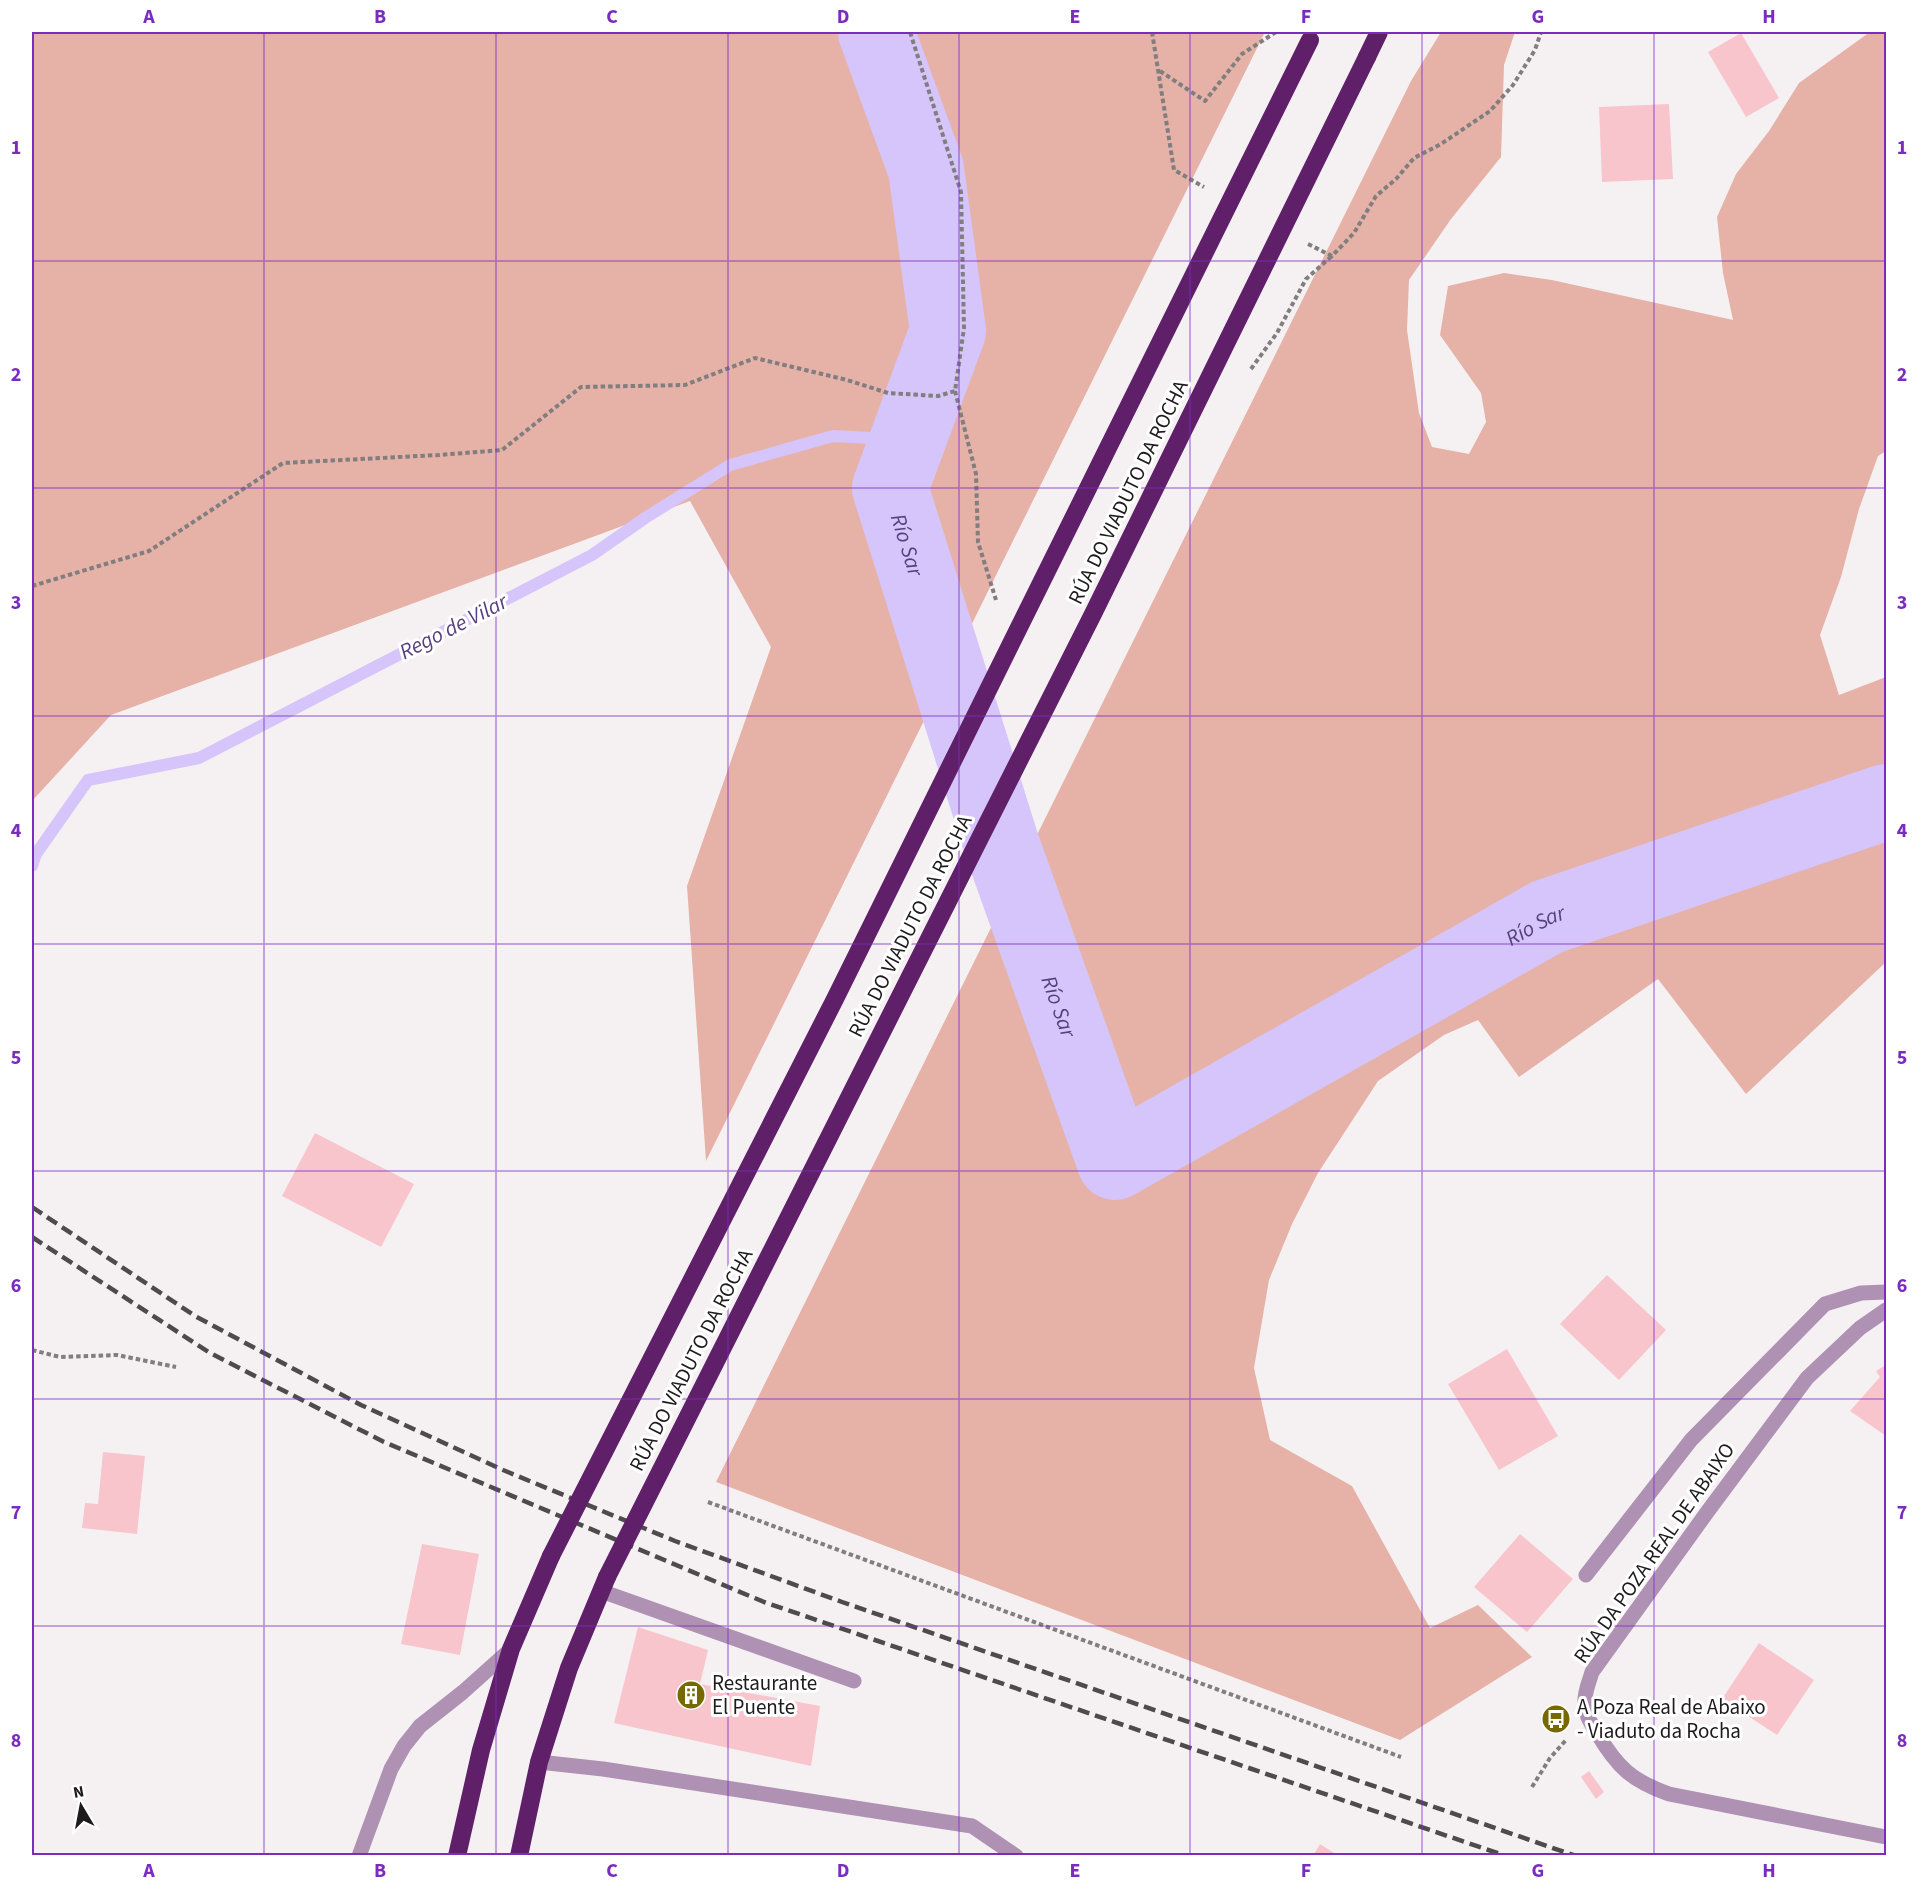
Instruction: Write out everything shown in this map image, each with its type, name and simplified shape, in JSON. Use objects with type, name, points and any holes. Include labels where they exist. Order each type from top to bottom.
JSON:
[{"type":"highway","name":"RÚA DO VIADUTO DA ROCHA","points":[[519,1856],[538,1762],[569,1668],[604,1584],[1093,614],[1379,32]]},
{"type":"highway","name":"RÚA DO VIADUTO DA ROCHA","points":[[457,1856],[481,1750],[511,1648],[550,1556],[836,999],[1312,36]]},
{"type":"street","points":[[1586,1575],[1691,1440],[1825,1304],[1861,1293],[1887,1292]]},
{"type":"street","name":"RÚA DA POZA REAL DE ABAIXO","points":[[1887,1310],[1860,1328],[1807,1378],[1592,1672],[1584,1706],[1587,1717],[1617,1763],[1646,1786],[1669,1794],[1887,1837]]},
{"type":"street","points":[[604,1584],[854,1681]]},
{"type":"street","points":[[359,1856],[390,1769],[404,1746],[420,1726],[463,1692],[511,1648]]},
{"type":"street","points":[[538,1762],[603,1769],[972,1826],[1016,1856]]},
{"type":"path","points":[[910,32],[961,192],[964,328],[955,391],[976,474],[978,542],[999,609]]},
{"type":"path","points":[[1159,70],[1205,101],[1242,54],[1276,32]]},
{"type":"path","points":[[32,586],[149,551],[283,463],[502,450],[581,387],[685,385],[754,358],[847,380],[888,393],[938,396],[955,391]]},
{"type":"path","points":[[32,1350],[60,1357],[117,1355],[176,1367]]},
{"type":"path","points":[[708,1502],[1401,1757]]},
{"type":"path","points":[[1532,1787],[1550,1758]]},
{"type":"shaded area","points":[[32,32],[1265,32],[706,1161],[687,886],[771,647],[690,501],[111,715],[32,801]]},
{"type":"shaded area","points":[[1441,32],[1515,32],[1504,65],[1501,157],[1451,219],[1409,280],[1407,330],[1419,413],[1432,447],[1469,454],[1486,422],[1481,393],[1440,335],[1448,286],[1504,273],[1552,280],[1733,320],[1723,273],[1717,217],[1736,174],[1769,131],[1799,83],[1870,32],[1886,32],[1886,451],[1878,456],[1859,509],[1841,577],[1820,635],[1839,695],[1886,677],[1886,962],[1746,1094],[1658,979],[1519,1077],[1478,1020],[1444,1035],[1378,1081],[1318,1173],[1292,1224],[1269,1280],[1254,1368],[1270,1440],[1352,1486],[1430,1628],[1478,1605],[1532,1657],[1400,1740],[716,1482],[1411,81]]},
{"type":"building","points":[[1741,33],[1779,98],[1746,117],[1708,52]]},
{"type":"building","points":[[1669,104],[1673,179],[1602,182],[1599,107]]},
{"type":"building","points":[[315,1133],[414,1184],[381,1247],[282,1196]]},
{"type":"building","points":[[1607,1275],[1666,1330],[1619,1380],[1560,1324]]},
{"type":"building","points":[[1507,1349],[1558,1436],[1499,1470],[1448,1384]]},
{"type":"building","points":[[1886,1365],[1886,1436],[1850,1411],[1880,1377],[1876,1371]]},
{"type":"building","points":[[103,1452],[145,1456],[137,1534],[82,1528],[85,1503],[98,1504]]},
{"type":"building","points":[[1520,1534],[1573,1579],[1527,1632],[1474,1587]]},
{"type":"building","points":[[422,1544],[479,1554],[460,1655],[401,1644]]},
{"type":"building","name":"Restaurante El Puente","points":[[638,1627],[708,1650],[700,1684],[820,1706],[811,1766],[614,1723]]},
{"type":"building","points":[[1759,1643],[1814,1680],[1777,1735],[1722,1699]]},
{"type":"building","points":[[1589,1771],[1604,1792],[1596,1799],[1581,1777]]},
{"type":"building","points":[[1320,1844],[1339,1856],[1313,1856]]},
{"type":"waterway","name":"Río Sar","points":[[876,32],[926,169],[948,331],[890,488],[1001,843],[1115,1162],[1547,917],[1886,802]]},
{"type":"waterway","name":"Rego de Vilar","points":[[32,866],[36,854],[88,780],[199,758],[592,555],[645,518],[730,465],[833,436],[908,440]]},
{"type":"railway","points":[[32,1207],[195,1316],[361,1405],[503,1470],[675,1541],[842,1602],[1576,1856]]},
{"type":"railway","points":[[32,1237],[210,1353],[384,1442],[764,1602],[1506,1856]]},
{"type":"place","name":"Restaurante El Puente","points":[[691,1695]]},
{"type":"place","name":"A Poza Real de Abaixo - Viaduto da Rocha","points":[[1556,1719]]}]
